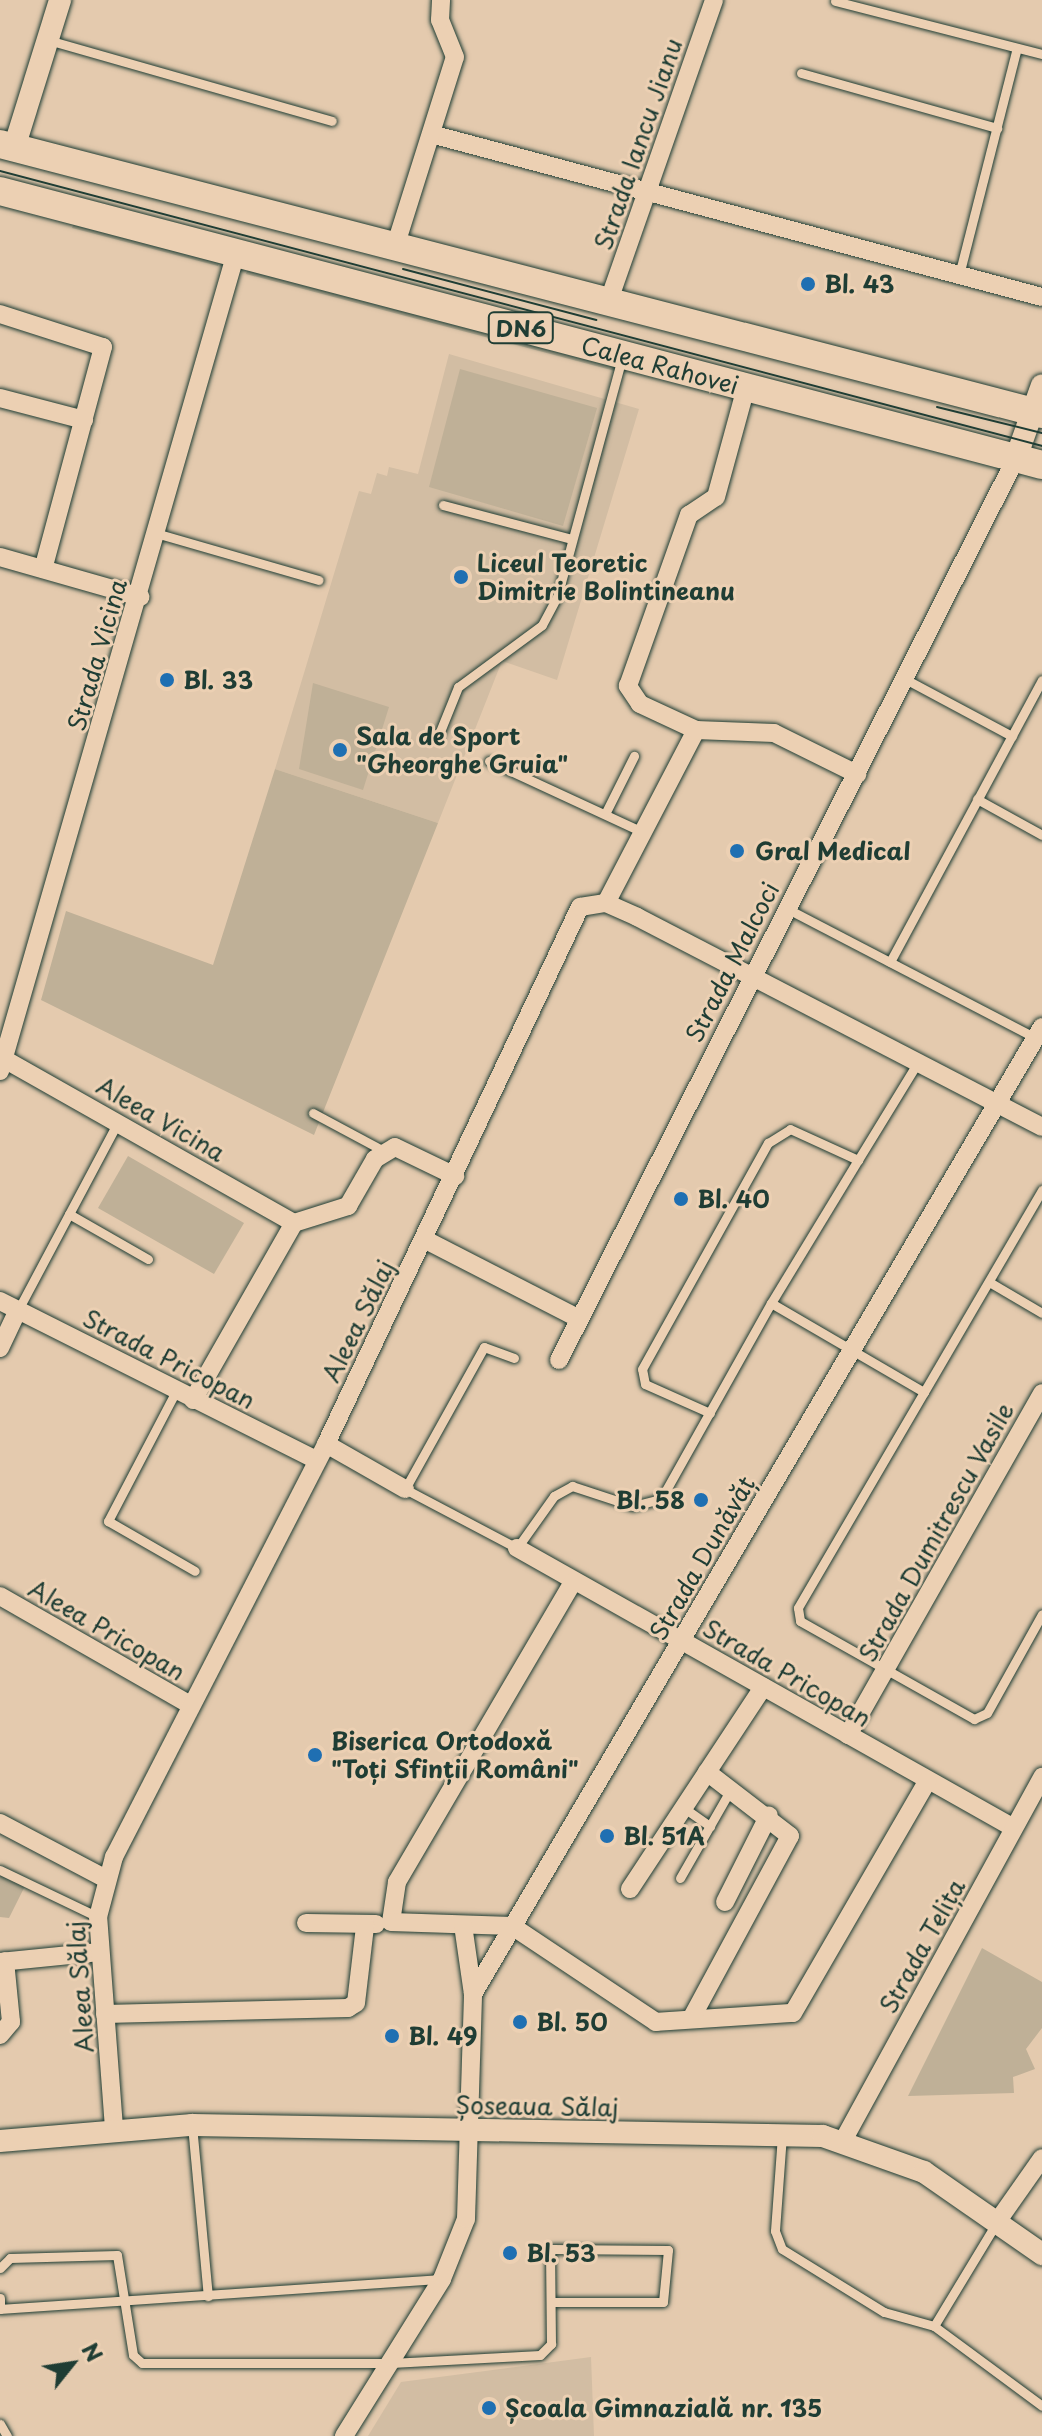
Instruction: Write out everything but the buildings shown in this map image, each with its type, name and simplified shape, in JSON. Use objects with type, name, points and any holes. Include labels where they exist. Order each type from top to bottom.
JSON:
[{"type":"main road","name":"Calea Rahovei","points":[[7,146],[1038,413]]},
{"type":"main road","name":"Calea Rahovei","points":[[0,191],[1029,462]]},
{"type":"street","points":[[7,146],[60,0]]},
{"type":"street","points":[[395,247],[455,57],[440,20],[441,0]]},
{"type":"street","name":"Strada Iancu Jianu","points":[[608,303],[714,0]]},
{"type":"street","points":[[431,134],[1042,297]]},
{"type":"street","name":"Strada Vicina","points":[[2,1065],[159,534],[236,253]]},
{"type":"street","points":[[0,314],[103,347],[50,571]]},
{"type":"street","points":[[1029,462],[1042,385]]},
{"type":"street","points":[[746,387],[716,497],[689,515],[628,686],[640,704],[696,730],[774,733],[857,774]]},
{"type":"street","points":[[0,398],[84,420]]},
{"type":"street","name":"Strada Malcoci","points":[[559,1360],[786,908],[907,680],[1029,462]]},
{"type":"street","points":[[0,557],[140,597]]},
{"type":"street","points":[[696,730],[606,903],[920,1059],[1042,1127]]},
{"type":"street","name":"Aleea Sălaj","points":[[114,2128],[98,1917],[106,1879],[190,1705],[326,1444],[580,907],[606,903]]},
{"type":"street","name":"Strada Dunăvăț","points":[[344,2436],[442,2279],[466,2219],[473,2130],[473,1994],[683,1641],[849,1348],[1039,1032]]},
{"type":"street","name":"Aleea Vicina","points":[[2,1065],[118,1122],[294,1223]]},
{"type":"street","points":[[193,1400],[294,1223],[348,1206],[384,1151],[409,1152],[455,1176]]},
{"type":"street","points":[[424,1239],[578,1318]]},
{"type":"street","name":"Strada Pricopan","points":[[0,1301],[316,1460]]},
{"type":"street","points":[[0,1348],[18,1310]]},
{"type":"street","name":"Strada Dumitrescu Vasile","points":[[848,1735],[1042,1393]]},
{"type":"street","name":"Strada Pricopan","points":[[326,1444],[405,1489]]},
{"type":"street","name":"Strada Pricopan","points":[[517,1548],[1014,1828]]},
{"type":"street","points":[[391,1922],[397,1882],[573,1582]]},
{"type":"street","name":"Aleea Pricopan","points":[[0,1596],[190,1705]]},
{"type":"street","points":[[630,1889],[763,1687]]},
{"type":"street","points":[[691,2019],[790,1836],[769,1815],[707,1772]]},
{"type":"street","name":"Strada Telița","points":[[844,2139],[1042,1777]]},
{"type":"street","points":[[306,1923],[512,1926],[656,2022],[793,2013],[928,1780]]},
{"type":"street","points":[[725,1902],[769,1815]]},
{"type":"street","points":[[0,1823],[106,1879]]},
{"type":"street","points":[[463,1925],[473,1994]]},
{"type":"street","points":[[105,2014],[348,2008],[356,2003],[365,1926]]},
{"type":"street","points":[[0,2035],[11,2022],[2,1961],[100,1952]]},
{"type":"street","name":"Șoseaua Sălaj","points":[[0,2141],[114,2128],[192,2125],[782,2135],[844,2139],[924,2172],[1042,2254]]},
{"type":"street","points":[[997,2222],[1042,2158]]},
{"type":"lane","points":[[835,1],[1042,54]]},
{"type":"lane","points":[[48,40],[332,121]]},
{"type":"lane","points":[[959,275],[1017,48]]},
{"type":"lane","points":[[801,73],[997,128]]},
{"type":"lane","points":[[439,734],[458,687],[542,625],[572,539],[623,355]]},
{"type":"lane","points":[[443,505],[572,539]]},
{"type":"lane","points":[[159,534],[318,580]]},
{"type":"lane","points":[[907,680],[1012,736]]},
{"type":"lane","points":[[890,962],[1042,680]]},
{"type":"lane","points":[[605,814],[634,756]]},
{"type":"lane","points":[[489,761],[643,832]]},
{"type":"lane","points":[[977,799],[1042,835]]},
{"type":"lane","points":[[786,908],[890,962],[1039,1032]]},
{"type":"lane","points":[[517,1548],[554,1496],[572,1486],[633,1506],[661,1499],[771,1303],[920,1059]]},
{"type":"lane","points":[[313,1113],[384,1151]]},
{"type":"lane","points":[[18,1310],[118,1122]]},
{"type":"lane","points":[[710,1413],[645,1384],[642,1369],[768,1143],[790,1129],[858,1160]]},
{"type":"lane","points":[[1042,1190],[796,1614],[885,1672],[981,1718],[1042,1614]]},
{"type":"lane","points":[[69,1214],[148,1259]]},
{"type":"lane","points":[[989,1282],[1042,1313]]},
{"type":"lane","points":[[771,1303],[924,1392]]},
{"type":"lane","points":[[405,1489],[484,1347],[514,1358]]},
{"type":"lane","points":[[176,1391],[108,1521],[195,1571]]},
{"type":"lane","name":"Strada Pricopan","points":[[405,1489],[517,1548]]},
{"type":"lane","points":[[680,1878],[731,1789]]},
{"type":"lane","points":[[684,1808],[710,1826]]},
{"type":"lane","points":[[0,1870],[98,1917]]},
{"type":"lane","points":[[192,2125],[208,2296]]},
{"type":"lane","points":[[782,2135],[775,2231],[782,2249],[884,2312],[934,2326],[1042,2406]]},
{"type":"lane","points":[[934,2326],[997,2222]]},
{"type":"lane","points":[[0,2268],[10,2258],[112,2252],[125,2301],[133,2355],[142,2363],[391,2363],[540,2355],[551,2344],[551,2302],[552,2249],[668,2250],[663,2302],[551,2302]]},
{"type":"lane","points":[[0,2298],[0,2309],[442,2279]]},
{"type":"lane","points":[[0,2424],[7,2436]]},
{"type":"shaded area","points":[[75,220],[220,257],[218,266],[72,228]]},
{"type":"shaded area","points":[[249,265],[617,362],[615,371],[246,274]]},
{"type":"shaded area","name":"Liceul Teoretic Dimitrie Bolintineanu","points":[[449,354],[639,409],[557,680],[502,661],[438,823],[275,769],[359,491],[371,494],[377,473],[387,476],[389,467],[418,474]]},
{"type":"shaded area","points":[[460,369],[597,408],[563,526],[429,487]]},
{"type":"shaded area","name":"Sala de Sport \"Gheorghe Gruia\"","points":[[313,683],[389,707],[363,790],[299,769]]},
{"type":"shaded area","points":[[275,769],[438,823],[314,1135],[41,1000],[66,911],[213,965]]},
{"type":"shaded area","points":[[128,1156],[244,1223],[214,1274],[98,1208]]},
{"type":"shaded area","points":[[0,1871],[26,1884],[9,1918],[0,1917]]},
{"type":"shaded area","points":[[982,1948],[1042,1982],[1042,2028],[1026,2049],[1035,2069],[1013,2077],[1014,2093],[908,2096]]},
{"type":"shaded area","name":"Școala Gimnazială nr. 135","points":[[591,2357],[594,2436],[368,2436],[401,2382]]},
{"type":"tram line","points":[[0,171],[1042,446]]},
{"type":"tram line","points":[[403,269],[596,320]]},
{"type":"tram line","points":[[937,407],[1042,433]]},
{"type":"place","name":"Bl. 43","points":[[808,284]]},
{"type":"place","name":"Liceul Teoretic Dimitrie Bolintineanu","points":[[461,577]]},
{"type":"place","name":"Bl. 33","points":[[167,680]]},
{"type":"place","name":"Sala de Sport \"Gheorghe Gruia\"","points":[[340,750]]},
{"type":"place","name":"Gral Medical","points":[[737,851]]},
{"type":"place","name":"Bl. 40","points":[[681,1199]]},
{"type":"place","name":"Bl. 58","points":[[701,1500]]},
{"type":"place","name":"Biserica Ortodoxă \"Toți Sfinții Români\"","points":[[315,1755]]},
{"type":"place","name":"Bl. 51A","points":[[607,1836]]},
{"type":"place","name":"Bl. 50","points":[[520,2022]]},
{"type":"place","name":"Bl. 49","points":[[392,2036]]},
{"type":"place","name":"Bl. 53","points":[[510,2253]]},
{"type":"place","name":"Școala Gimnazială nr. 135","points":[[489,2408]]}]
